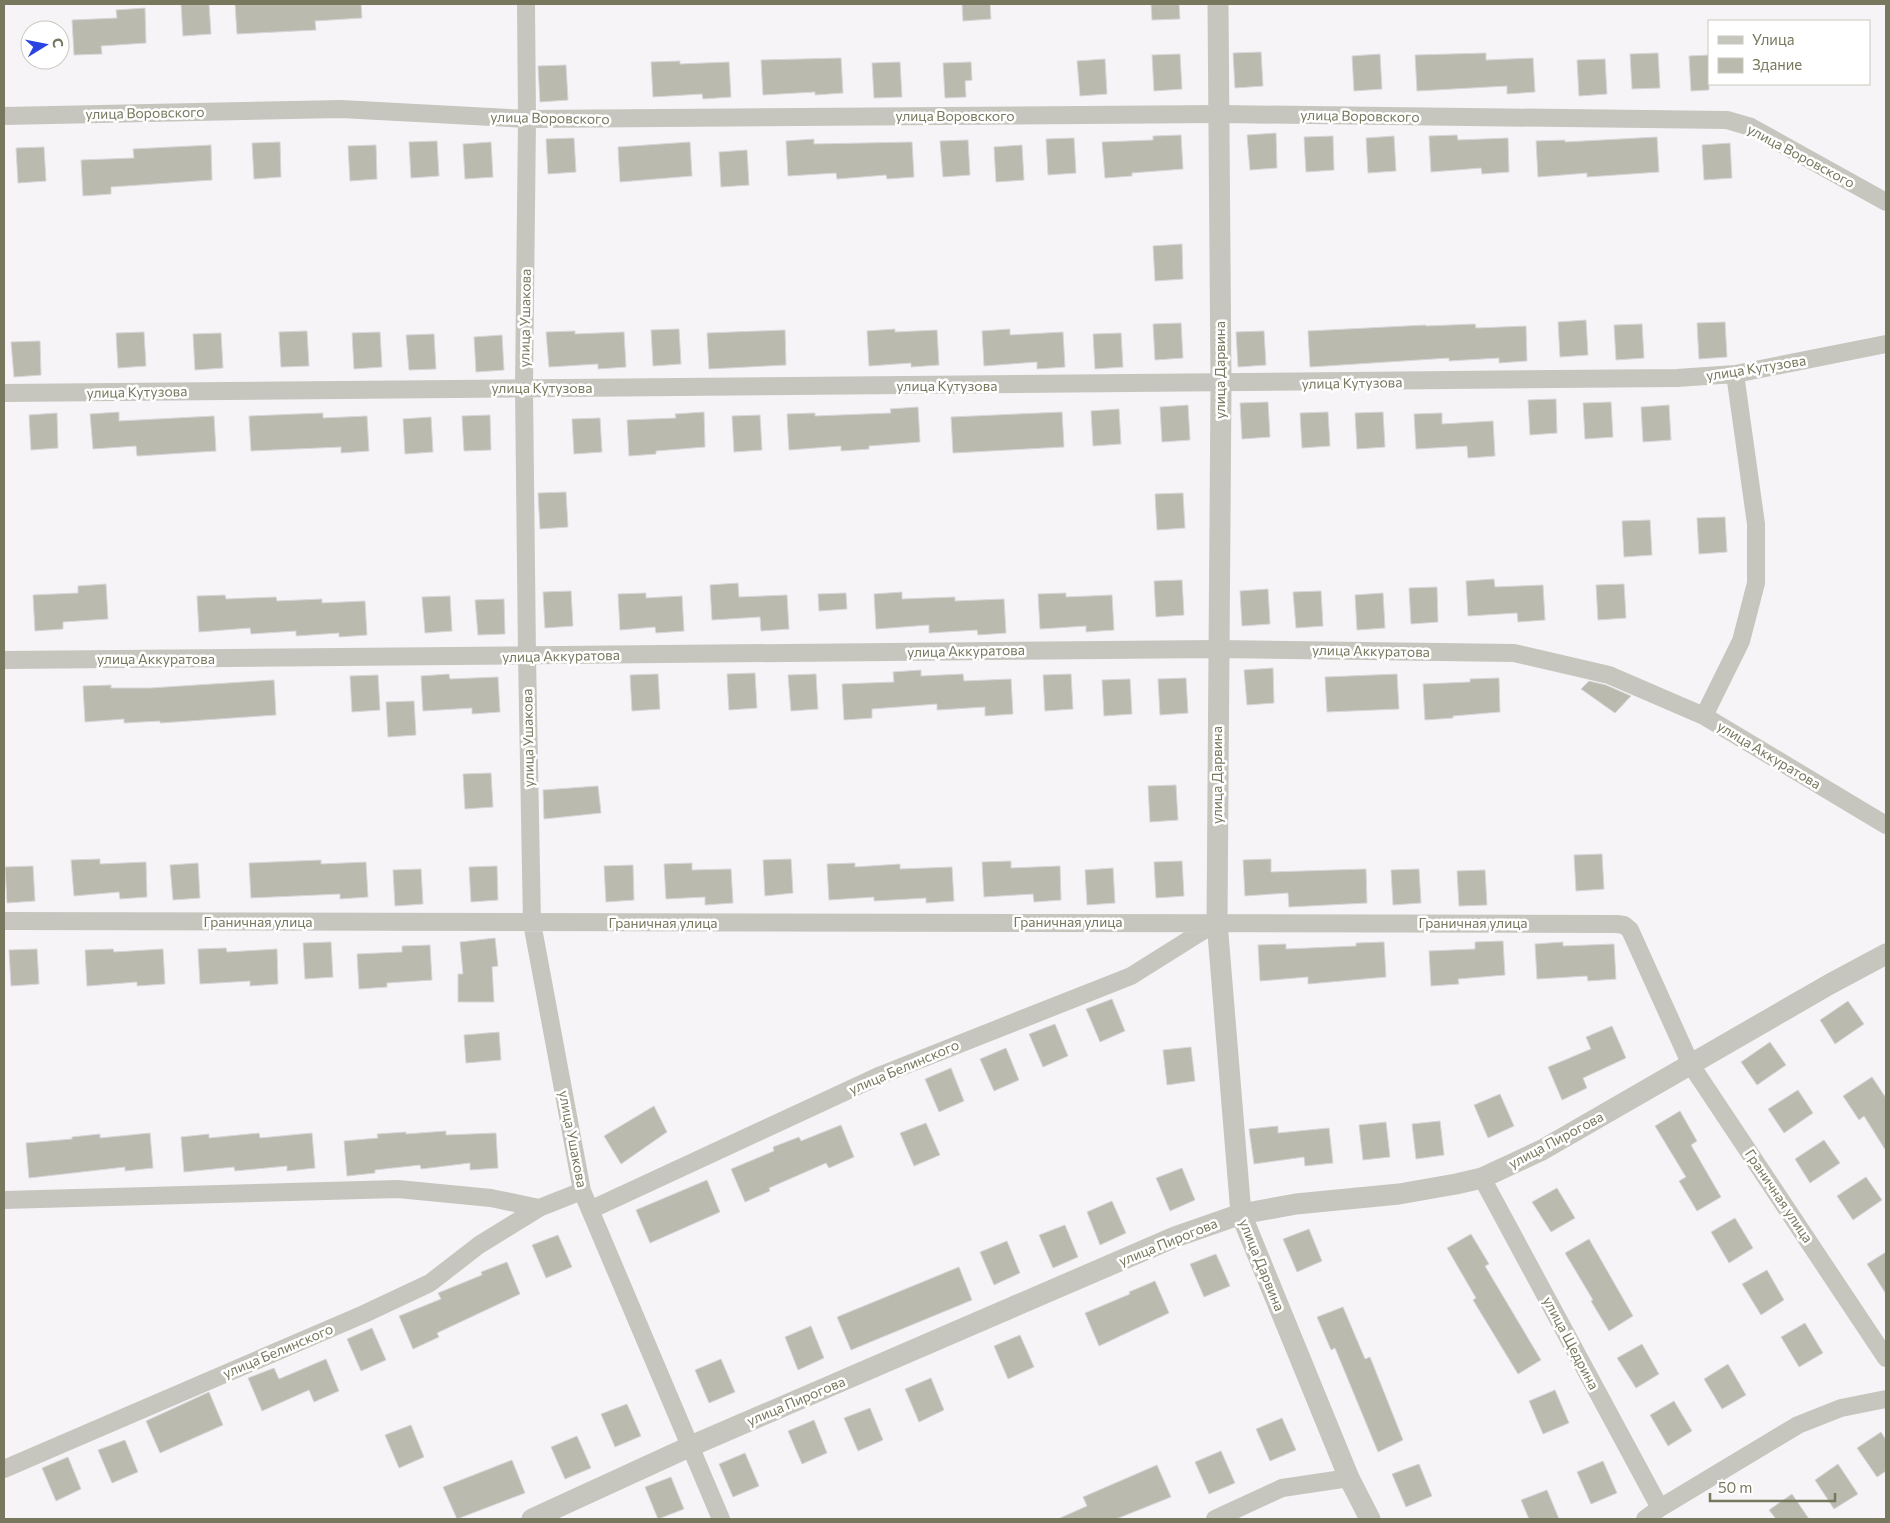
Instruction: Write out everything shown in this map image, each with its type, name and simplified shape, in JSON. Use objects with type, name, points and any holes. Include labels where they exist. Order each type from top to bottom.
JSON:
[{"type":"street","name":"улица Ушакова","points":[[526,4],[527,119],[524,388],[532,923],[582,1191],[721,1519]]},
{"type":"street","name":"улица Дарвина","points":[[1218,4],[1221,384],[1217,922],[1241,1214],[1349,1478],[1370,1519]]},
{"type":"street","name":"улица Воровского","points":[[4,116],[341,109],[527,119],[1219,114],[1727,120],[1751,127],[1886,202]]},
{"type":"street","name":"улица Кутузова","points":[[4,393],[1221,384],[1677,378],[1735,374],[1886,344]]},
{"type":"street","points":[[1704,716],[1741,641],[1756,583],[1756,524],[1735,374]]},
{"type":"street","name":"улица Аккуратова","points":[[4,660],[1218,649],[1514,653],[1609,675],[1704,716],[1886,825]]},
{"type":"street","name":"Граничная улица","points":[[4,921],[532,923],[1217,922],[1624,925],[1630,930],[1691,1065],[1886,1358]]},
{"type":"street","name":"улица Белинского","points":[[590,1210],[881,1075],[1131,976],[1217,922]]},
{"type":"street","name":"улица Пирогова","points":[[532,1519],[691,1446],[1175,1237],[1241,1214],[1296,1204],[1399,1194],[1482,1178],[1542,1150],[1830,984],[1886,954]]},
{"type":"street","name":"улица Щедрина","points":[[1482,1178],[1660,1508]]},
{"type":"street","points":[[4,1200],[398,1189],[491,1198],[539,1208]]},
{"type":"street","name":"улица Белинского","points":[[4,1469],[364,1314],[430,1282],[479,1245],[539,1208],[582,1191]]},
{"type":"street","points":[[1645,1519],[1660,1508],[1798,1425],[1841,1408],[1886,1399]]},
{"type":"street","points":[[1215,1519],[1282,1488],[1349,1478]]},
{"type":"building","points":[[181,4],[209,4],[211,34],[183,36]]},
{"type":"building","points":[[235,4],[361,4],[362,18],[315,21],[316,30],[237,34]]},
{"type":"building","points":[[962,4],[990,4],[991,19],[963,21]]},
{"type":"building","points":[[1151,4],[1179,4],[1180,19],[1152,20]]},
{"type":"building","points":[[145,8],[146,43],[101,46],[102,54],[74,55],[72,20],[117,18],[116,10]]},
{"type":"building","points":[[1261,52],[1263,86],[1235,88],[1233,53]]},
{"type":"building","points":[[1486,53],[1486,60],[1533,58],[1535,92],[1507,94],[1507,86],[1417,91],[1415,55]]},
{"type":"building","points":[[1658,53],[1660,88],[1632,89],[1630,54]]},
{"type":"building","points":[[1180,54],[1182,89],[1154,91],[1152,55]]},
{"type":"building","points":[[1380,54],[1382,89],[1354,91],[1352,56]]},
{"type":"building","points":[[1708,55],[1709,90],[1691,91],[1689,56]]},
{"type":"building","points":[[841,58],[843,93],[815,95],[815,92],[763,95],[761,60]]},
{"type":"building","points":[[1105,59],[1107,94],[1080,96],[1077,61]]},
{"type":"building","points":[[1605,59],[1607,94],[1579,96],[1577,60]]},
{"type":"building","points":[[680,61],[680,64],[729,62],[731,97],[703,99],[702,94],[653,97],[651,62]]},
{"type":"building","points":[[900,62],[902,97],[874,98],[872,63]]},
{"type":"building","points":[[971,62],[972,80],[965,81],[966,97],[945,98],[943,63]]},
{"type":"building","points":[[566,65],[568,100],[540,102],[538,66]]},
{"type":"building","points":[[1276,133],[1277,168],[1250,170],[1247,135]]},
{"type":"building","points":[[1181,135],[1183,169],[1132,173],[1132,176],[1105,178],[1102,142],[1153,140],[1153,136]]},
{"type":"building","points":[[1457,135],[1458,140],[1508,138],[1509,172],[1482,174],[1481,168],[1431,172],[1429,136]]},
{"type":"building","points":[[1333,136],[1334,170],[1306,172],[1304,137]]},
{"type":"building","points":[[1394,136],[1396,171],[1368,173],[1366,138]]},
{"type":"building","points":[[1657,137],[1659,172],[1587,177],[1587,173],[1538,177],[1536,141],[1565,140],[1565,142]]},
{"type":"building","points":[[574,138],[576,172],[548,174],[546,139]]},
{"type":"building","points":[[1074,138],[1076,173],[1048,175],[1046,139]]},
{"type":"building","points":[[814,139],[814,144],[912,142],[914,177],[887,179],[886,175],[837,179],[836,173],[788,176],[786,141]]},
{"type":"building","points":[[968,140],[970,175],[943,177],[940,141]]},
{"type":"building","points":[[437,141],[439,176],[411,178],[409,142]]},
{"type":"building","points":[[280,142],[281,177],[254,179],[252,143]]},
{"type":"building","points":[[491,142],[493,177],[465,179],[463,144]]},
{"type":"building","points":[[690,142],[692,176],[620,182],[618,147]]},
{"type":"building","points":[[1730,143],[1732,178],[1704,180],[1702,145]]},
{"type":"building","points":[[211,145],[212,180],[111,187],[111,194],[83,196],[81,160],[134,158],[133,149]]},
{"type":"building","points":[[376,145],[377,179],[350,181],[348,146]]},
{"type":"building","points":[[1022,145],[1024,180],[996,182],[994,147]]},
{"type":"building","points":[[44,147],[46,181],[18,183],[16,148]]},
{"type":"building","points":[[747,150],[749,185],[721,187],[719,152]]},
{"type":"building","points":[[1182,244],[1183,279],[1155,281],[1153,246]]},
{"type":"building","points":[[1586,320],[1588,355],[1560,357],[1558,322]]},
{"type":"building","points":[[1725,322],[1727,357],[1699,359],[1697,323]]},
{"type":"building","points":[[1181,323],[1183,358],[1155,360],[1153,324]]},
{"type":"building","points":[[1475,324],[1476,328],[1526,326],[1527,361],[1499,363],[1499,358],[1449,361],[1449,358],[1310,367],[1308,331]]},
{"type":"building","points":[[1642,324],[1644,358],[1616,360],[1614,325]]},
{"type":"building","points":[[679,329],[681,364],[653,366],[651,330]]},
{"type":"building","points":[[895,329],[895,332],[937,330],[939,365],[911,367],[911,363],[869,366],[867,331]]},
{"type":"building","points":[[1010,329],[1010,335],[1063,332],[1065,367],[1037,369],[1037,362],[984,366],[982,331]]},
{"type":"building","points":[[785,330],[786,365],[709,369],[707,333]]},
{"type":"building","points":[[307,331],[309,366],[281,367],[279,332]]},
{"type":"building","points":[[575,331],[575,334],[624,332],[626,367],[598,369],[598,364],[549,367],[546,332]]},
{"type":"building","points":[[1264,331],[1266,365],[1238,367],[1236,332]]},
{"type":"building","points":[[144,332],[146,366],[118,368],[116,333]]},
{"type":"building","points":[[380,332],[382,367],[354,369],[352,333]]},
{"type":"building","points":[[221,333],[223,368],[195,370],[193,334]]},
{"type":"building","points":[[1121,333],[1123,367],[1095,369],[1093,334]]},
{"type":"building","points":[[434,334],[436,369],[409,370],[406,335]]},
{"type":"building","points":[[502,335],[504,370],[476,372],[474,337]]},
{"type":"building","points":[[40,341],[41,375],[14,377],[11,342]]},
{"type":"building","points":[[1556,399],[1557,433],[1530,435],[1528,400]]},
{"type":"building","points":[[1268,402],[1270,437],[1242,439],[1240,403]]},
{"type":"building","points":[[1611,402],[1613,437],[1585,439],[1583,403]]},
{"type":"building","points":[[1188,405],[1190,440],[1162,442],[1160,407]]},
{"type":"building","points":[[1669,405],[1671,440],[1643,442],[1641,407]]},
{"type":"building","points":[[918,407],[920,442],[869,446],[869,449],[841,451],[841,446],[789,450],[787,414],[815,413],[815,416],[891,413],[890,409]]},
{"type":"building","points":[[1119,409],[1121,444],[1093,446],[1091,411]]},
{"type":"building","points":[[119,412],[119,421],[214,416],[216,451],[137,456],[136,446],[93,449],[90,414]]},
{"type":"building","points":[[704,412],[705,447],[656,451],[656,454],[629,456],[627,420],[676,418],[675,414]]},
{"type":"building","points":[[1062,412],[1064,447],[953,453],[951,417]]},
{"type":"building","points":[[1328,412],[1330,446],[1302,448],[1300,413]]},
{"type":"building","points":[[1383,412],[1385,447],[1357,449],[1355,413]]},
{"type":"building","points":[[57,413],[58,448],[31,450],[29,415]]},
{"type":"building","points":[[323,413],[323,418],[367,416],[369,451],[341,453],[341,447],[251,451],[249,416]]},
{"type":"building","points":[[1442,413],[1442,424],[1493,421],[1495,456],[1468,458],[1467,446],[1416,449],[1414,414]]},
{"type":"building","points":[[490,415],[491,450],[464,451],[462,416]]},
{"type":"building","points":[[760,415],[762,450],[734,452],[732,416]]},
{"type":"building","points":[[431,417],[433,452],[405,454],[403,419]]},
{"type":"building","points":[[600,418],[602,452],[574,454],[572,419]]},
{"type":"building","points":[[566,492],[568,527],[540,529],[538,493]]},
{"type":"building","points":[[1183,493],[1185,528],[1157,530],[1155,494]]},
{"type":"building","points":[[1725,517],[1727,552],[1699,554],[1697,518]]},
{"type":"building","points":[[1650,520],[1652,555],[1624,557],[1622,521]]},
{"type":"building","points":[[1494,579],[1495,587],[1543,585],[1545,620],[1518,622],[1517,613],[1468,616],[1466,581]]},
{"type":"building","points":[[1182,580],[1184,615],[1156,617],[1154,581]]},
{"type":"building","points":[[738,583],[739,597],[787,595],[789,629],[761,631],[760,617],[712,620],[710,585]]},
{"type":"building","points":[[106,584],[108,619],[63,622],[63,629],[35,631],[33,595],[78,593],[78,586]]},
{"type":"building","points":[[1624,584],[1626,618],[1598,620],[1596,585]]},
{"type":"building","points":[[1437,587],[1438,622],[1411,624],[1409,588]]},
{"type":"building","points":[[1268,589],[1270,624],[1242,626],[1240,591]]},
{"type":"building","points":[[571,591],[573,626],[545,628],[543,592]]},
{"type":"building","points":[[1321,591],[1323,626],[1296,628],[1293,592]]},
{"type":"building","points":[[902,592],[902,599],[955,597],[955,601],[1004,599],[1006,633],[978,635],[977,630],[929,633],[929,625],[876,629],[874,594]]},
{"type":"building","points":[[646,593],[646,598],[682,596],[684,631],[656,633],[655,627],[620,630],[618,594]]},
{"type":"building","points":[[846,593],[847,609],[819,611],[818,594]]},
{"type":"building","points":[[1066,593],[1066,597],[1112,595],[1114,630],[1086,632],[1086,626],[1040,629],[1038,594]]},
{"type":"building","points":[[1383,593],[1385,628],[1357,630],[1355,595]]},
{"type":"building","points":[[225,595],[226,599],[276,597],[277,601],[322,599],[322,603],[365,601],[367,635],[339,637],[339,633],[296,636],[296,631],[251,634],[250,628],[199,632],[197,596]]},
{"type":"building","points":[[450,596],[452,631],[425,633],[422,597]]},
{"type":"building","points":[[504,599],[505,634],[478,635],[475,600]]},
{"type":"building","points":[[1273,668],[1274,703],[1247,705],[1244,670]]},
{"type":"building","points":[[921,670],[921,676],[963,674],[964,681],[1011,679],[1013,714],[985,716],[985,707],[937,710],[937,704],[872,709],[872,718],[844,720],[842,684],[894,682],[893,672]]},
{"type":"building","points":[[755,673],[757,708],[729,710],[727,674]]},
{"type":"building","points":[[449,674],[450,679],[498,677],[500,712],[472,714],[472,708],[423,711],[421,676]]},
{"type":"building","points":[[658,674],[660,709],[632,711],[630,675]]},
{"type":"building","points":[[816,674],[818,709],[791,711],[788,675]]},
{"type":"building","points":[[1071,674],[1073,709],[1045,711],[1043,675]]},
{"type":"building","points":[[1397,674],[1399,709],[1327,712],[1325,677]]},
{"type":"building","points":[[378,675],[380,710],[352,712],[350,676]]},
{"type":"building","points":[[1186,678],[1188,713],[1160,715],[1158,679]]},
{"type":"building","points":[[1499,678],[1500,712],[1425,720],[1423,684],[1470,682],[1470,679]]},
{"type":"building","points":[[1130,679],[1132,714],[1104,716],[1102,680]]},
{"type":"building","points":[[274,680],[276,715],[160,723],[160,721],[124,723],[124,719],[85,722],[83,686],[111,685],[111,688],[150,688]]},
{"type":"building","points":[[1589,681],[1606,685],[1631,696],[1615,713],[1581,689]]},
{"type":"building","points":[[414,701],[416,735],[388,737],[386,702]]},
{"type":"building","points":[[491,773],[493,807],[465,809],[463,774]]},
{"type":"building","points":[[1176,785],[1178,820],[1150,822],[1148,786]]},
{"type":"building","points":[[598,786],[601,813],[544,819],[543,790]]},
{"type":"building","points":[[1602,854],[1604,889],[1576,891],[1574,855]]},
{"type":"building","points":[[100,859],[100,864],[146,862],[147,897],[120,899],[119,892],[74,896],[71,860]]},
{"type":"building","points":[[791,859],[793,893],[765,896],[763,860]]},
{"type":"building","points":[[1271,859],[1271,872],[1366,869],[1367,903],[1289,907],[1288,893],[1245,896],[1243,860]]},
{"type":"building","points":[[321,860],[321,864],[366,862],[368,897],[340,899],[340,894],[251,898],[249,863]]},
{"type":"building","points":[[1011,861],[1011,868],[1060,866],[1061,900],[1034,902],[1033,894],[984,897],[982,862]]},
{"type":"building","points":[[1182,861],[1184,896],[1156,898],[1154,862]]},
{"type":"building","points":[[198,863],[200,898],[173,900],[170,865]]},
{"type":"building","points":[[692,863],[692,870],[731,869],[733,903],[705,905],[705,897],[666,899],[664,864]]},
{"type":"building","points":[[855,863],[855,867],[900,864],[900,869],[952,867],[954,901],[926,903],[926,898],[874,901],[874,897],[829,900],[827,864]]},
{"type":"building","points":[[633,865],[634,900],[606,902],[604,866]]},
{"type":"building","points":[[33,866],[35,901],[7,903],[5,867]]},
{"type":"building","points":[[497,866],[498,900],[471,902],[469,867]]},
{"type":"building","points":[[1113,868],[1115,903],[1087,905],[1085,870]]},
{"type":"building","points":[[421,869],[423,904],[395,906],[393,870]]},
{"type":"building","points":[[1419,869],[1421,903],[1393,905],[1391,870]]},
{"type":"building","points":[[1485,870],[1487,905],[1459,906],[1457,871]]},
{"type":"building","points":[[495,938],[498,966],[492,967],[494,1002],[458,1002],[458,974],[463,974],[460,942]]},
{"type":"building","points":[[1503,941],[1505,975],[1458,979],[1459,984],[1431,986],[1429,951],[1475,949],[1475,942]]},
{"type":"building","points":[[331,942],[333,977],[305,979],[303,943]]},
{"type":"building","points":[[1384,942],[1386,977],[1308,984],[1308,977],[1260,981],[1258,945],[1286,944],[1286,949],[1356,946],[1356,943]]},
{"type":"building","points":[[1563,942],[1563,946],[1614,944],[1616,979],[1588,981],[1587,976],[1537,979],[1535,944]]},
{"type":"building","points":[[430,945],[432,980],[387,983],[387,987],[359,989],[357,954],[402,952],[402,946]]},
{"type":"building","points":[[226,948],[227,952],[277,949],[278,984],[250,986],[250,981],[200,984],[198,949]]},
{"type":"building","points":[[37,949],[39,984],[11,986],[9,950]]},
{"type":"building","points":[[113,949],[114,952],[163,949],[165,984],[137,986],[137,982],[87,986],[85,950]]},
{"type":"building","points":[[1112,999],[1125,1031],[1100,1042],[1086,1009]]},
{"type":"building","points":[[1848,1001],[1864,1024],[1835,1044],[1820,1020]]},
{"type":"building","points":[[1055,1024],[1068,1056],[1043,1067],[1029,1034]]},
{"type":"building","points":[[1612,1026],[1626,1058],[1583,1078],[1587,1088],[1562,1100],[1548,1067],[1591,1049],[1586,1037]]},
{"type":"building","points":[[499,1032],[501,1060],[466,1063],[464,1035]]},
{"type":"building","points":[[1770,1042],[1786,1065],[1757,1085],[1741,1062]]},
{"type":"building","points":[[1191,1047],[1195,1081],[1167,1085],[1163,1050]]},
{"type":"building","points":[[1006,1048],[1019,1080],[994,1091],[980,1059]]},
{"type":"building","points":[[951,1068],[964,1101],[939,1112],[925,1079]]},
{"type":"building","points":[[1872,1077],[1886,1098],[1886,1151],[1864,1116],[1859,1120],[1843,1096]]},
{"type":"building","points":[[1798,1090],[1813,1113],[1784,1133],[1768,1109]]},
{"type":"building","points":[[1500,1094],[1514,1126],[1488,1138],[1474,1105]]},
{"type":"building","points":[[654,1106],[667,1132],[621,1164],[604,1136]]},
{"type":"building","points":[[1680,1111],[1697,1141],[1691,1145],[1721,1197],[1697,1211],[1679,1181],[1686,1177],[1655,1126]]},
{"type":"building","points":[[1440,1121],[1444,1155],[1416,1159],[1412,1124]]},
{"type":"building","points":[[1386,1122],[1390,1157],[1363,1160],[1359,1125]]},
{"type":"building","points":[[926,1123],[940,1155],[914,1166],[900,1133]]},
{"type":"building","points":[[841,1125],[854,1157],[829,1168],[826,1163],[769,1188],[770,1191],[745,1202],[731,1169],[774,1151],[773,1147],[799,1137],[801,1141]]},
{"type":"building","points":[[1278,1126],[1278,1133],[1329,1128],[1333,1163],[1305,1166],[1304,1157],[1254,1164],[1249,1129]]},
{"type":"building","points":[[446,1131],[446,1135],[496,1133],[498,1168],[470,1170],[470,1163],[421,1169],[420,1165],[375,1170],[375,1173],[347,1176],[344,1141],[378,1138],[377,1134]]},
{"type":"building","points":[[150,1133],[153,1168],[125,1171],[125,1167],[29,1178],[26,1143],[72,1139],[72,1137],[100,1134],[100,1138]]},
{"type":"building","points":[[259,1133],[260,1138],[312,1133],[315,1168],[287,1171],[287,1166],[235,1171],[234,1167],[184,1172],[181,1137],[209,1134],[209,1138]]},
{"type":"building","points":[[1824,1140],[1840,1163],[1810,1183],[1795,1159]]},
{"type":"building","points":[[1182,1168],[1195,1200],[1170,1211],[1156,1178]]},
{"type":"building","points":[[1866,1177],[1882,1200],[1853,1220],[1837,1196]]},
{"type":"building","points":[[707,1180],[720,1212],[650,1243],[636,1210]]},
{"type":"building","points":[[1557,1188],[1575,1218],[1551,1232],[1532,1202]]},
{"type":"building","points":[[1112,1201],[1126,1233],[1100,1245],[1087,1212]]},
{"type":"building","points":[[1735,1218],[1753,1248],[1729,1263],[1711,1232]]},
{"type":"building","points":[[1065,1225],[1078,1257],[1053,1268],[1039,1235]]},
{"type":"building","points":[[1309,1229],[1322,1261],[1297,1272],[1283,1239]]},
{"type":"building","points":[[1471,1234],[1489,1264],[1485,1266],[1541,1360],[1518,1374],[1473,1300],[1476,1298],[1447,1248]]},
{"type":"building","points":[[558,1235],[572,1267],[546,1278],[532,1245]]},
{"type":"building","points":[[1589,1239],[1633,1316],[1609,1331],[1565,1253]]},
{"type":"building","points":[[1007,1241],[1020,1273],[994,1285],[980,1252]]},
{"type":"building","points":[[1886,1252],[1886,1294],[1867,1264]]},
{"type":"building","points":[[1216,1254],[1230,1286],[1204,1297],[1190,1264]]},
{"type":"building","points":[[507,1262],[520,1294],[437,1333],[439,1337],[413,1349],[399,1316],[441,1299],[438,1293],[482,1275],[481,1272]]},
{"type":"building","points":[[959,1267],[972,1300],[851,1350],[837,1317]]},
{"type":"building","points":[[1767,1270],[1784,1300],[1761,1315],[1742,1284]]},
{"type":"building","points":[[1155,1281],[1169,1313],[1099,1346],[1085,1313]]},
{"type":"building","points":[[1343,1307],[1365,1359],[1370,1357],[1403,1440],[1378,1452],[1335,1348],[1331,1350],[1317,1317]]},
{"type":"building","points":[[1805,1323],[1823,1353],[1799,1367],[1781,1337]]},
{"type":"building","points":[[811,1326],[824,1358],[798,1370],[785,1337]]},
{"type":"building","points":[[372,1328],[386,1360],[361,1371],[347,1339]]},
{"type":"building","points":[[1020,1335],[1034,1367],[1008,1379],[994,1346]]},
{"type":"building","points":[[1642,1344],[1659,1374],[1636,1388],[1617,1358]]},
{"type":"building","points":[[326,1359],[339,1391],[314,1402],[309,1390],[262,1411],[248,1378],[274,1368],[279,1379]]},
{"type":"building","points":[[721,1359],[735,1392],[709,1403],[695,1370]]},
{"type":"building","points":[[1728,1364],[1746,1395],[1722,1409],[1704,1379]]},
{"type":"building","points":[[931,1378],[944,1410],[919,1422],[905,1389]]},
{"type":"building","points":[[1555,1390],[1569,1423],[1543,1434],[1529,1401]]},
{"type":"building","points":[[209,1392],[223,1425],[160,1453],[146,1421]]},
{"type":"building","points":[[1674,1401],[1692,1431],[1668,1446],[1650,1415]]},
{"type":"building","points":[[627,1404],[641,1436],[615,1447],[601,1414]]},
{"type":"building","points":[[870,1408],[883,1440],[858,1451],[844,1418]]},
{"type":"building","points":[[1282,1418],[1296,1450],[1270,1461],[1256,1429]]},
{"type":"building","points":[[814,1420],[827,1453],[802,1464],[788,1431]]},
{"type":"building","points":[[411,1425],[424,1457],[399,1468],[385,1435]]},
{"type":"building","points":[[1881,1432],[1886,1440],[1886,1471],[1877,1477],[1857,1448]]},
{"type":"building","points":[[577,1436],[591,1468],[565,1479],[551,1447]]},
{"type":"building","points":[[125,1440],[138,1472],[112,1483],[98,1450]]},
{"type":"building","points":[[1221,1451],[1235,1483],[1209,1494],[1195,1462]]},
{"type":"building","points":[[745,1453],[759,1486],[733,1497],[719,1464]]},
{"type":"building","points":[[68,1457],[81,1489],[56,1501],[42,1468]]},
{"type":"building","points":[[512,1460],[525,1493],[457,1519],[443,1487]]},
{"type":"building","points":[[1603,1461],[1617,1493],[1591,1504],[1577,1472]]},
{"type":"building","points":[[1419,1464],[1432,1496],[1406,1507],[1392,1474]]},
{"type":"building","points":[[1838,1464],[1858,1494],[1834,1509],[1815,1480]]},
{"type":"building","points":[[1157,1465],[1171,1497],[1116,1519],[1058,1519],[1087,1506],[1083,1497]]},
{"type":"building","points":[[671,1477],[684,1509],[658,1519],[645,1487]]},
{"type":"building","points":[[1547,1490],[1559,1519],[1529,1519],[1521,1500]]},
{"type":"building","points":[[1792,1494],[1809,1519],[1776,1519],[1769,1510]]}]
